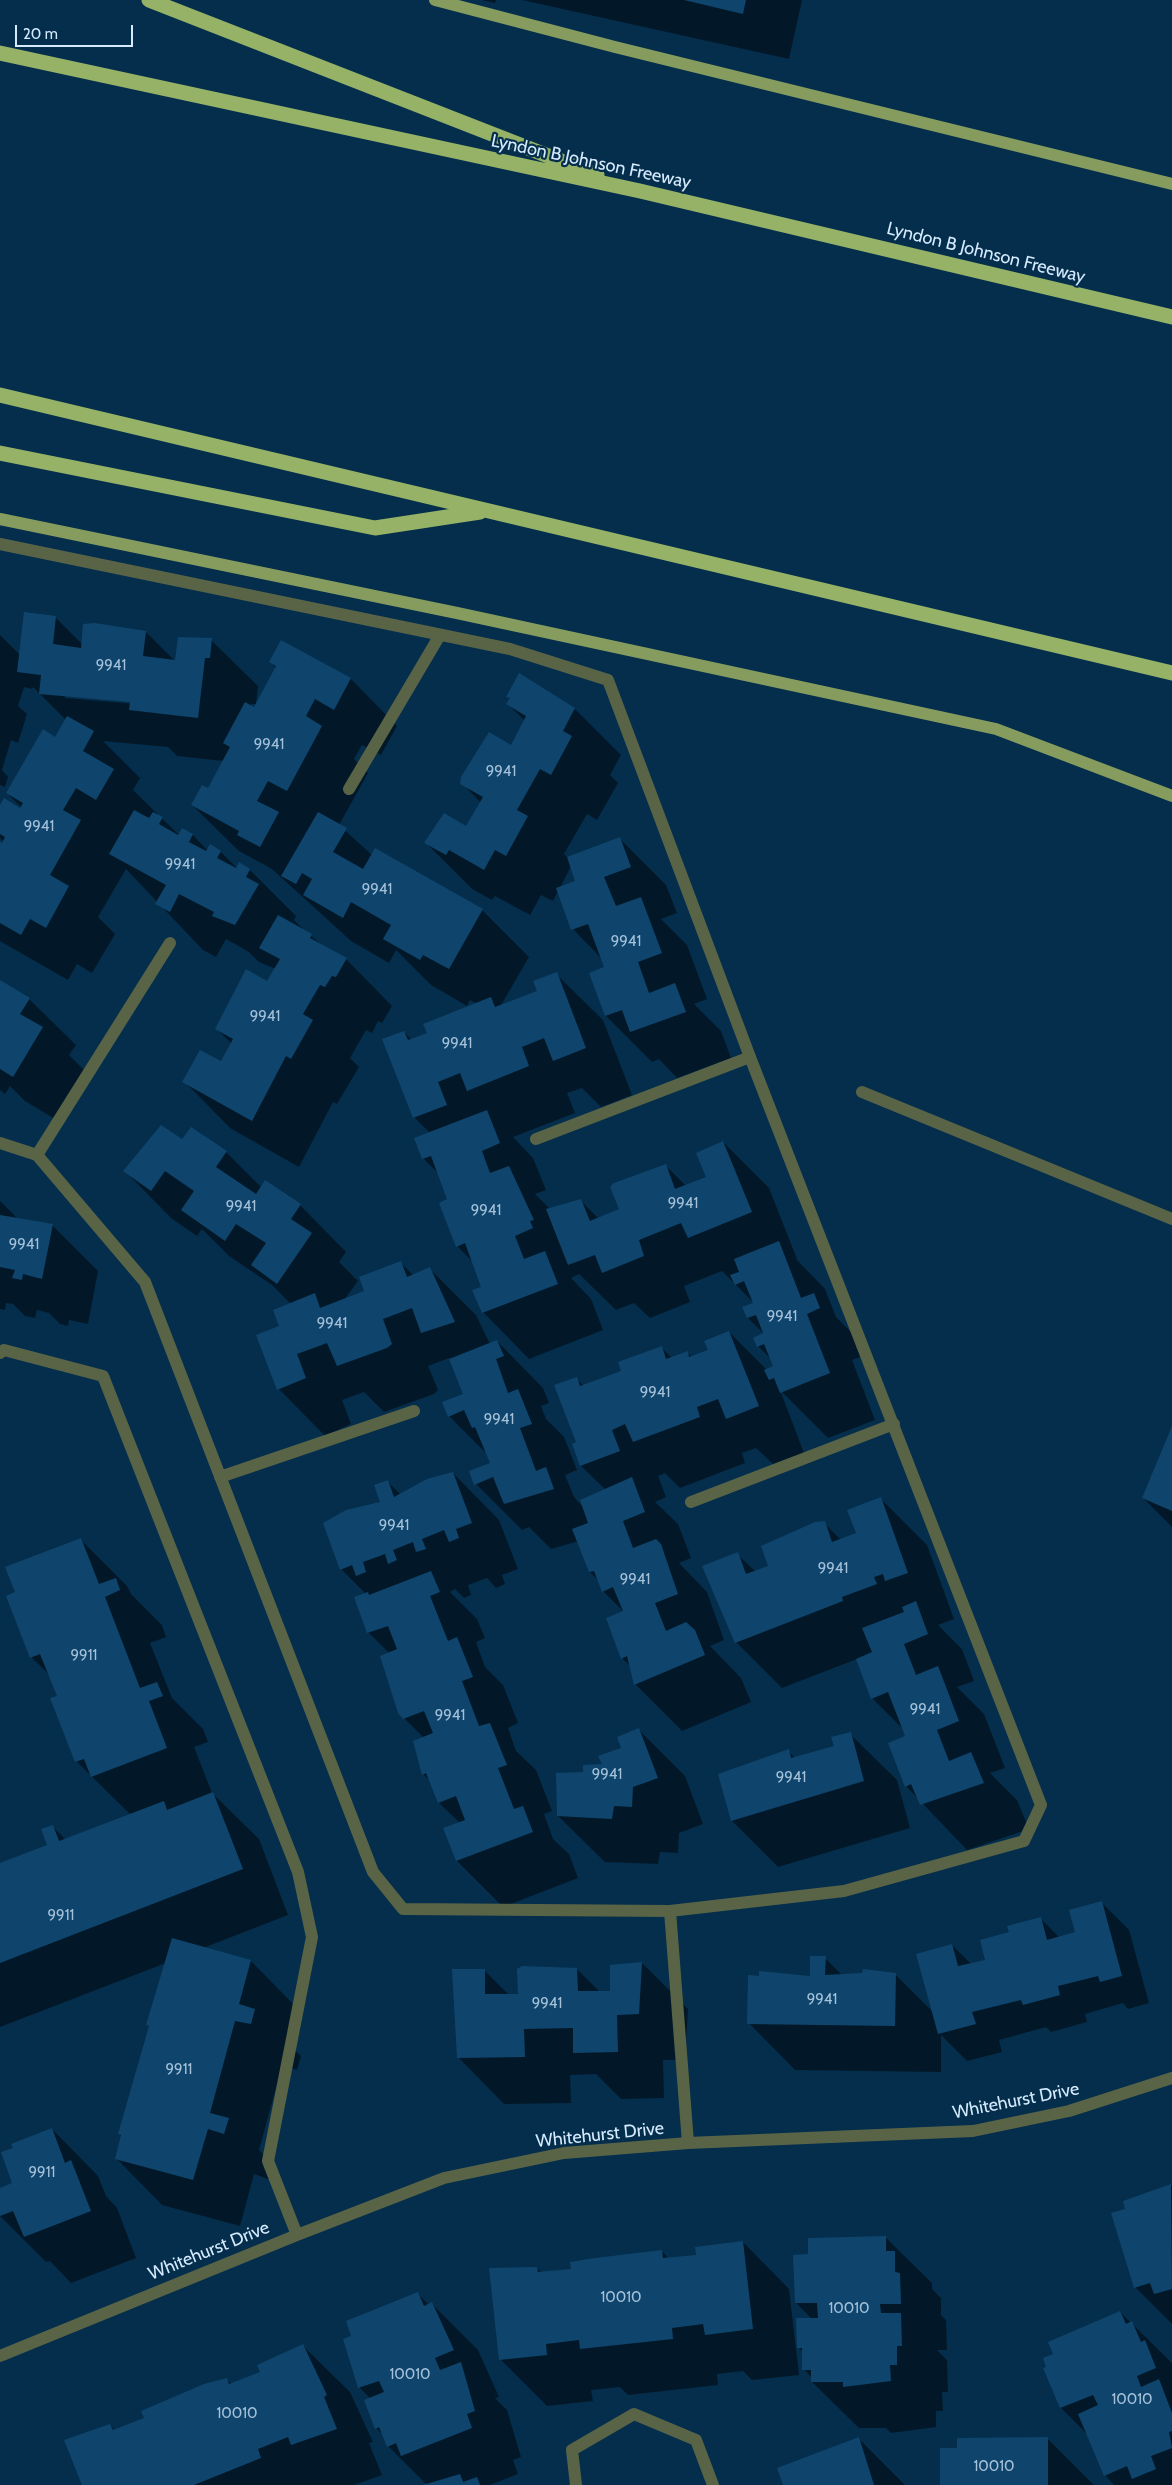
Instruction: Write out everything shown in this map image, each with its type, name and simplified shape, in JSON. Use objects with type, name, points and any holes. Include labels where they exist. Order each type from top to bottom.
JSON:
[{"type":"highway","points":[[149,0],[640,192]]},
{"type":"highway","name":"Lyndon B Johnson Freeway","points":[[0,53],[640,192],[1172,317]]},
{"type":"highway","points":[[0,395],[1172,673]]},
{"type":"highway","points":[[0,453],[375,528],[487,511]]},
{"type":"main road","points":[[435,0],[615,47],[1172,184]]},
{"type":"main road","points":[[0,519],[447,611],[996,729],[1172,796]]},
{"type":"street","points":[[0,544],[510,650],[608,680],[750,1057],[1041,1806],[1024,1841],[844,1891],[670,1911],[403,1910],[373,1872],[145,1282],[37,1155],[0,1143]]},
{"type":"street","points":[[349,789],[440,635]]},
{"type":"street","points":[[37,1155],[170,943]]},
{"type":"street","points":[[536,1139],[750,1057]]},
{"type":"street","points":[[862,1092],[1172,1219]]},
{"type":"street","points":[[0,1353],[4,1350],[103,1376],[298,1872],[312,1937],[268,2161],[296,2235]]},
{"type":"street","points":[[220,1477],[414,1411]]},
{"type":"street","points":[[691,1502],[894,1424]]},
{"type":"street","points":[[670,1911],[688,2144]]},
{"type":"street","name":"Whitehurst Drive","points":[[0,2356],[296,2235],[444,2178],[564,2153],[688,2144],[972,2131],[1069,2111],[1172,2078]]},
{"type":"street","points":[[576,2485],[572,2450],[634,2414],[696,2440],[713,2485]]},
{"type":"building","points":[[684,0],[746,0],[743,14]]},
{"type":"building","points":[[24,612],[56,616],[53,644],[81,648],[83,624],[95,623],[146,631],[143,656],[175,660],[178,637],[212,638],[210,658],[205,658],[198,718],[129,710],[130,702],[39,694],[41,675],[17,672]]},
{"type":"building","points":[[281,640],[351,678],[334,710],[315,699],[306,716],[322,726],[287,791],[268,781],[257,801],[279,812],[260,847],[237,835],[239,831],[191,805],[202,785],[208,788],[230,747],[223,743],[245,702],[254,707],[276,666],[269,662]]},
{"type":"building","points":[[519,673],[575,708],[563,731],[572,736],[551,775],[540,769],[517,810],[528,816],[506,856],[495,850],[484,870],[449,850],[446,855],[424,843],[444,813],[466,826],[483,797],[460,784],[461,777],[489,732],[511,745],[526,716],[506,704],[510,698],[506,697]]},
{"type":"building","points":[[67,716],[94,731],[83,751],[114,769],[96,800],[76,788],[63,810],[81,820],[50,875],[69,886],[46,928],[30,919],[21,935],[0,923],[0,842],[2,843],[5,837],[0,834],[0,805],[4,798],[20,808],[23,803],[6,793],[43,729],[55,737]]},
{"type":"building","points":[[134,810],[149,818],[153,812],[163,817],[159,824],[178,835],[182,828],[193,834],[189,842],[206,851],[210,844],[221,851],[217,858],[236,868],[239,862],[250,869],[246,877],[259,884],[235,925],[212,916],[214,912],[179,894],[170,912],[155,904],[166,885],[109,854]]},
{"type":"building","points":[[318,812],[347,828],[333,852],[363,869],[375,848],[483,909],[449,969],[423,955],[420,960],[383,939],[391,925],[351,902],[343,918],[303,895],[312,879],[302,873],[296,884],[281,876]]},
{"type":"building","points":[[620,837],[631,867],[604,877],[616,906],[641,897],[662,953],[638,962],[649,993],[675,983],[686,1012],[630,1032],[622,1010],[605,1016],[589,973],[604,967],[588,924],[571,930],[556,888],[575,881],[567,857]]},
{"type":"building","points":[[278,915],[312,934],[310,938],[347,958],[336,977],[332,976],[325,987],[320,985],[303,1014],[313,1020],[291,1059],[286,1056],[252,1121],[182,1082],[200,1050],[221,1061],[233,1039],[215,1029],[246,969],[267,981],[280,959],[259,948]]},
{"type":"building","points":[[557,972],[586,1048],[553,1061],[544,1038],[522,1047],[529,1066],[467,1091],[460,1073],[438,1082],[447,1105],[413,1118],[382,1039],[404,1031],[408,1040],[427,1033],[423,1024],[491,997],[495,1007],[537,991],[533,981]]},
{"type":"building","points":[[0,980],[30,998],[20,1014],[43,1027],[13,1077],[0,1069]]},
{"type":"building","points":[[487,1110],[500,1143],[482,1151],[490,1173],[509,1166],[534,1220],[530,1221],[533,1228],[515,1236],[524,1259],[545,1251],[558,1284],[482,1313],[472,1290],[481,1287],[465,1243],[456,1247],[439,1203],[447,1199],[431,1156],[422,1159],[414,1138]]},
{"type":"building","points":[[161,1125],[182,1139],[191,1127],[227,1151],[216,1167],[256,1194],[265,1180],[301,1204],[291,1219],[312,1233],[277,1284],[251,1265],[266,1243],[236,1224],[225,1241],[181,1210],[194,1191],[165,1171],[151,1191],[123,1171]]},
{"type":"building","points":[[723,1141],[752,1212],[688,1238],[681,1223],[639,1240],[644,1256],[602,1273],[595,1255],[568,1265],[546,1209],[581,1199],[590,1221],[619,1209],[610,1187],[614,1183],[666,1164],[675,1189],[706,1177],[696,1153]]},
{"type":"building","points":[[0,1215],[53,1224],[42,1279],[23,1274],[22,1280],[12,1278],[15,1270],[0,1267]]},
{"type":"building","points":[[779,1241],[801,1298],[814,1293],[820,1308],[807,1314],[830,1373],[780,1393],[774,1378],[769,1380],[764,1370],[773,1366],[764,1344],[757,1347],[753,1338],[763,1333],[756,1315],[747,1318],[742,1307],[753,1303],[744,1281],[735,1285],[730,1275],[739,1272],[734,1259]]},
{"type":"building","points":[[401,1261],[407,1277],[430,1267],[455,1322],[421,1333],[412,1308],[383,1319],[392,1344],[387,1348],[337,1366],[327,1343],[297,1354],[306,1378],[277,1390],[256,1335],[279,1326],[273,1310],[315,1293],[320,1308],[364,1291],[359,1277]]},
{"type":"building","points":[[729,1331],[759,1406],[726,1419],[718,1399],[697,1407],[700,1417],[633,1442],[625,1424],[612,1430],[620,1451],[580,1466],[572,1444],[576,1442],[554,1385],[577,1377],[580,1386],[621,1371],[618,1362],[662,1346],[666,1359],[688,1351],[689,1357],[708,1350],[704,1341]]},
{"type":"building","points":[[497,1340],[504,1356],[496,1359],[508,1393],[518,1389],[532,1424],[520,1428],[536,1471],[546,1467],[554,1489],[504,1504],[493,1477],[474,1485],[469,1471],[490,1463],[475,1427],[472,1428],[464,1410],[448,1417],[442,1402],[463,1394],[449,1359]]},
{"type":"building","points":[[1172,1426],[1172,1511],[1142,1498]]},
{"type":"building","points":[[453,1472],[472,1523],[456,1529],[459,1538],[449,1542],[444,1530],[422,1539],[426,1549],[416,1552],[413,1542],[393,1550],[397,1560],[388,1564],[385,1554],[363,1562],[366,1572],[356,1576],[352,1565],[340,1570],[323,1523],[346,1510],[380,1502],[374,1485],[388,1480],[394,1497],[427,1479]]},
{"type":"building","points":[[632,1477],[645,1512],[623,1521],[633,1548],[656,1539],[661,1544],[678,1594],[655,1603],[666,1631],[686,1622],[695,1630],[705,1655],[634,1685],[627,1656],[621,1659],[606,1618],[623,1611],[613,1587],[602,1592],[594,1571],[589,1572],[572,1529],[588,1523],[580,1500]]},
{"type":"building","points":[[881,1497],[908,1573],[885,1581],[883,1574],[874,1577],[877,1584],[842,1597],[843,1601],[735,1643],[702,1566],[738,1552],[746,1574],[768,1566],[761,1546],[815,1522],[825,1521],[832,1542],[856,1533],[847,1510]]},
{"type":"building","points":[[81,1538],[99,1584],[116,1578],[120,1590],[105,1597],[140,1688],[157,1682],[163,1696],[149,1701],[167,1748],[91,1777],[84,1759],[75,1762],[50,1698],[57,1696],[40,1654],[30,1658],[6,1596],[15,1592],[5,1567]]},
{"type":"building","points":[[431,1571],[440,1592],[430,1596],[448,1641],[457,1637],[473,1677],[462,1681],[479,1726],[490,1723],[507,1765],[498,1768],[514,1809],[523,1806],[533,1832],[456,1861],[443,1828],[465,1820],[456,1796],[438,1803],[426,1773],[422,1775],[413,1741],[433,1733],[424,1711],[403,1719],[398,1713],[380,1656],[397,1649],[388,1626],[367,1633],[354,1597],[368,1592],[369,1595]]},
{"type":"building","points":[[916,1601],[928,1634],[904,1644],[916,1675],[938,1666],[959,1721],[937,1730],[949,1761],[971,1752],[984,1783],[920,1805],[911,1784],[905,1787],[888,1743],[905,1736],[888,1692],[871,1699],[856,1659],[872,1652],[862,1628],[904,1612],[902,1607]]},
{"type":"building","points":[[639,1728],[658,1778],[633,1787],[632,1807],[614,1806],[612,1819],[557,1816],[556,1773],[583,1772],[583,1765],[602,1764],[598,1756],[621,1748],[617,1737]]},
{"type":"building","points":[[851,1732],[864,1781],[731,1821],[718,1774],[789,1749],[791,1758],[834,1746],[831,1737]]},
{"type":"building","points":[[213,1792],[243,1869],[0,1963],[0,1863],[47,1845],[41,1829],[53,1825],[59,1841],[164,1801],[167,1810]]},
{"type":"building","points":[[1102,1901],[1122,1976],[1100,1982],[1098,1976],[1058,1986],[1060,1995],[1023,2005],[1021,2000],[972,2012],[976,2024],[938,2034],[916,1954],[952,1944],[958,1966],[985,1960],[980,1940],[1009,1932],[1007,1926],[1041,1917],[1047,1940],[1075,1932],[1069,1910]]},
{"type":"building","points":[[172,1938],[251,1960],[239,2004],[255,2009],[251,2024],[235,2021],[210,2113],[229,2118],[224,2134],[208,2129],[193,2180],[115,2159],[121,2135],[118,2134],[149,2026],[146,2025]]},
{"type":"building","points":[[810,1956],[826,1956],[825,1975],[862,1973],[863,1969],[896,1973],[895,2026],[747,2024],[748,1975],[759,1976],[759,1971],[810,1976]]},
{"type":"building","points":[[642,1962],[639,2014],[617,2015],[618,2052],[573,2053],[573,2028],[524,2029],[525,2057],[457,2058],[452,1969],[485,1969],[485,1994],[518,1994],[517,1969],[522,1966],[577,1968],[578,1991],[610,1991],[610,1965]]},
{"type":"building","points":[[52,2128],[65,2163],[71,2160],[91,2211],[24,2237],[13,2211],[0,2216],[0,2188],[12,2183],[1,2152],[13,2148],[11,2144]]},
{"type":"building","points":[[1171,2184],[1172,2289],[1154,2294],[1150,2283],[1134,2288],[1111,2213],[1125,2209],[1123,2201]]},
{"type":"building","points":[[886,2236],[886,2251],[895,2251],[895,2272],[900,2273],[901,2304],[880,2304],[881,2313],[901,2313],[902,2346],[897,2346],[897,2365],[890,2365],[891,2381],[843,2387],[843,2382],[811,2382],[811,2370],[802,2370],[802,2348],[797,2348],[796,2318],[818,2318],[817,2303],[795,2303],[793,2255],[808,2254],[808,2238]]},
{"type":"building","points":[[743,2241],[753,2329],[705,2335],[703,2324],[672,2328],[673,2339],[580,2349],[579,2340],[546,2344],[547,2355],[499,2360],[489,2268],[537,2267],[538,2272],[571,2269],[570,2262],[662,2250],[663,2258],[696,2255],[695,2247]]},
{"type":"building","points":[[418,2292],[424,2306],[432,2302],[454,2350],[435,2358],[440,2370],[461,2362],[475,2411],[467,2414],[472,2428],[401,2456],[396,2443],[387,2447],[379,2427],[375,2429],[364,2400],[384,2392],[379,2381],[358,2388],[343,2339],[351,2336],[346,2321]]},
{"type":"building","points":[[1120,2311],[1126,2324],[1132,2321],[1141,2342],[1145,2340],[1156,2368],[1137,2376],[1141,2387],[1159,2379],[1172,2413],[1172,2431],[1169,2432],[1172,2448],[1151,2456],[1156,2469],[1132,2479],[1127,2466],[1104,2476],[1078,2414],[1098,2405],[1093,2395],[1060,2408],[1043,2368],[1046,2367],[1043,2358],[1053,2354],[1048,2342]]},
{"type":"building","points":[[303,2344],[327,2395],[324,2397],[337,2429],[291,2445],[288,2437],[258,2449],[261,2458],[194,2485],[82,2485],[64,2440],[110,2424],[113,2430],[144,2418],[141,2411],[204,2384],[227,2378],[229,2384],[260,2372],[257,2365]]},
{"type":"building","points":[[859,2437],[874,2485],[783,2485],[777,2468]]},
{"type":"building","points":[[1048,2437],[1048,2485],[940,2485],[940,2448],[957,2448],[957,2438]]},
{"type":"building","points":[[460,2474],[463,2482],[477,2477],[480,2485],[423,2485]]}]
